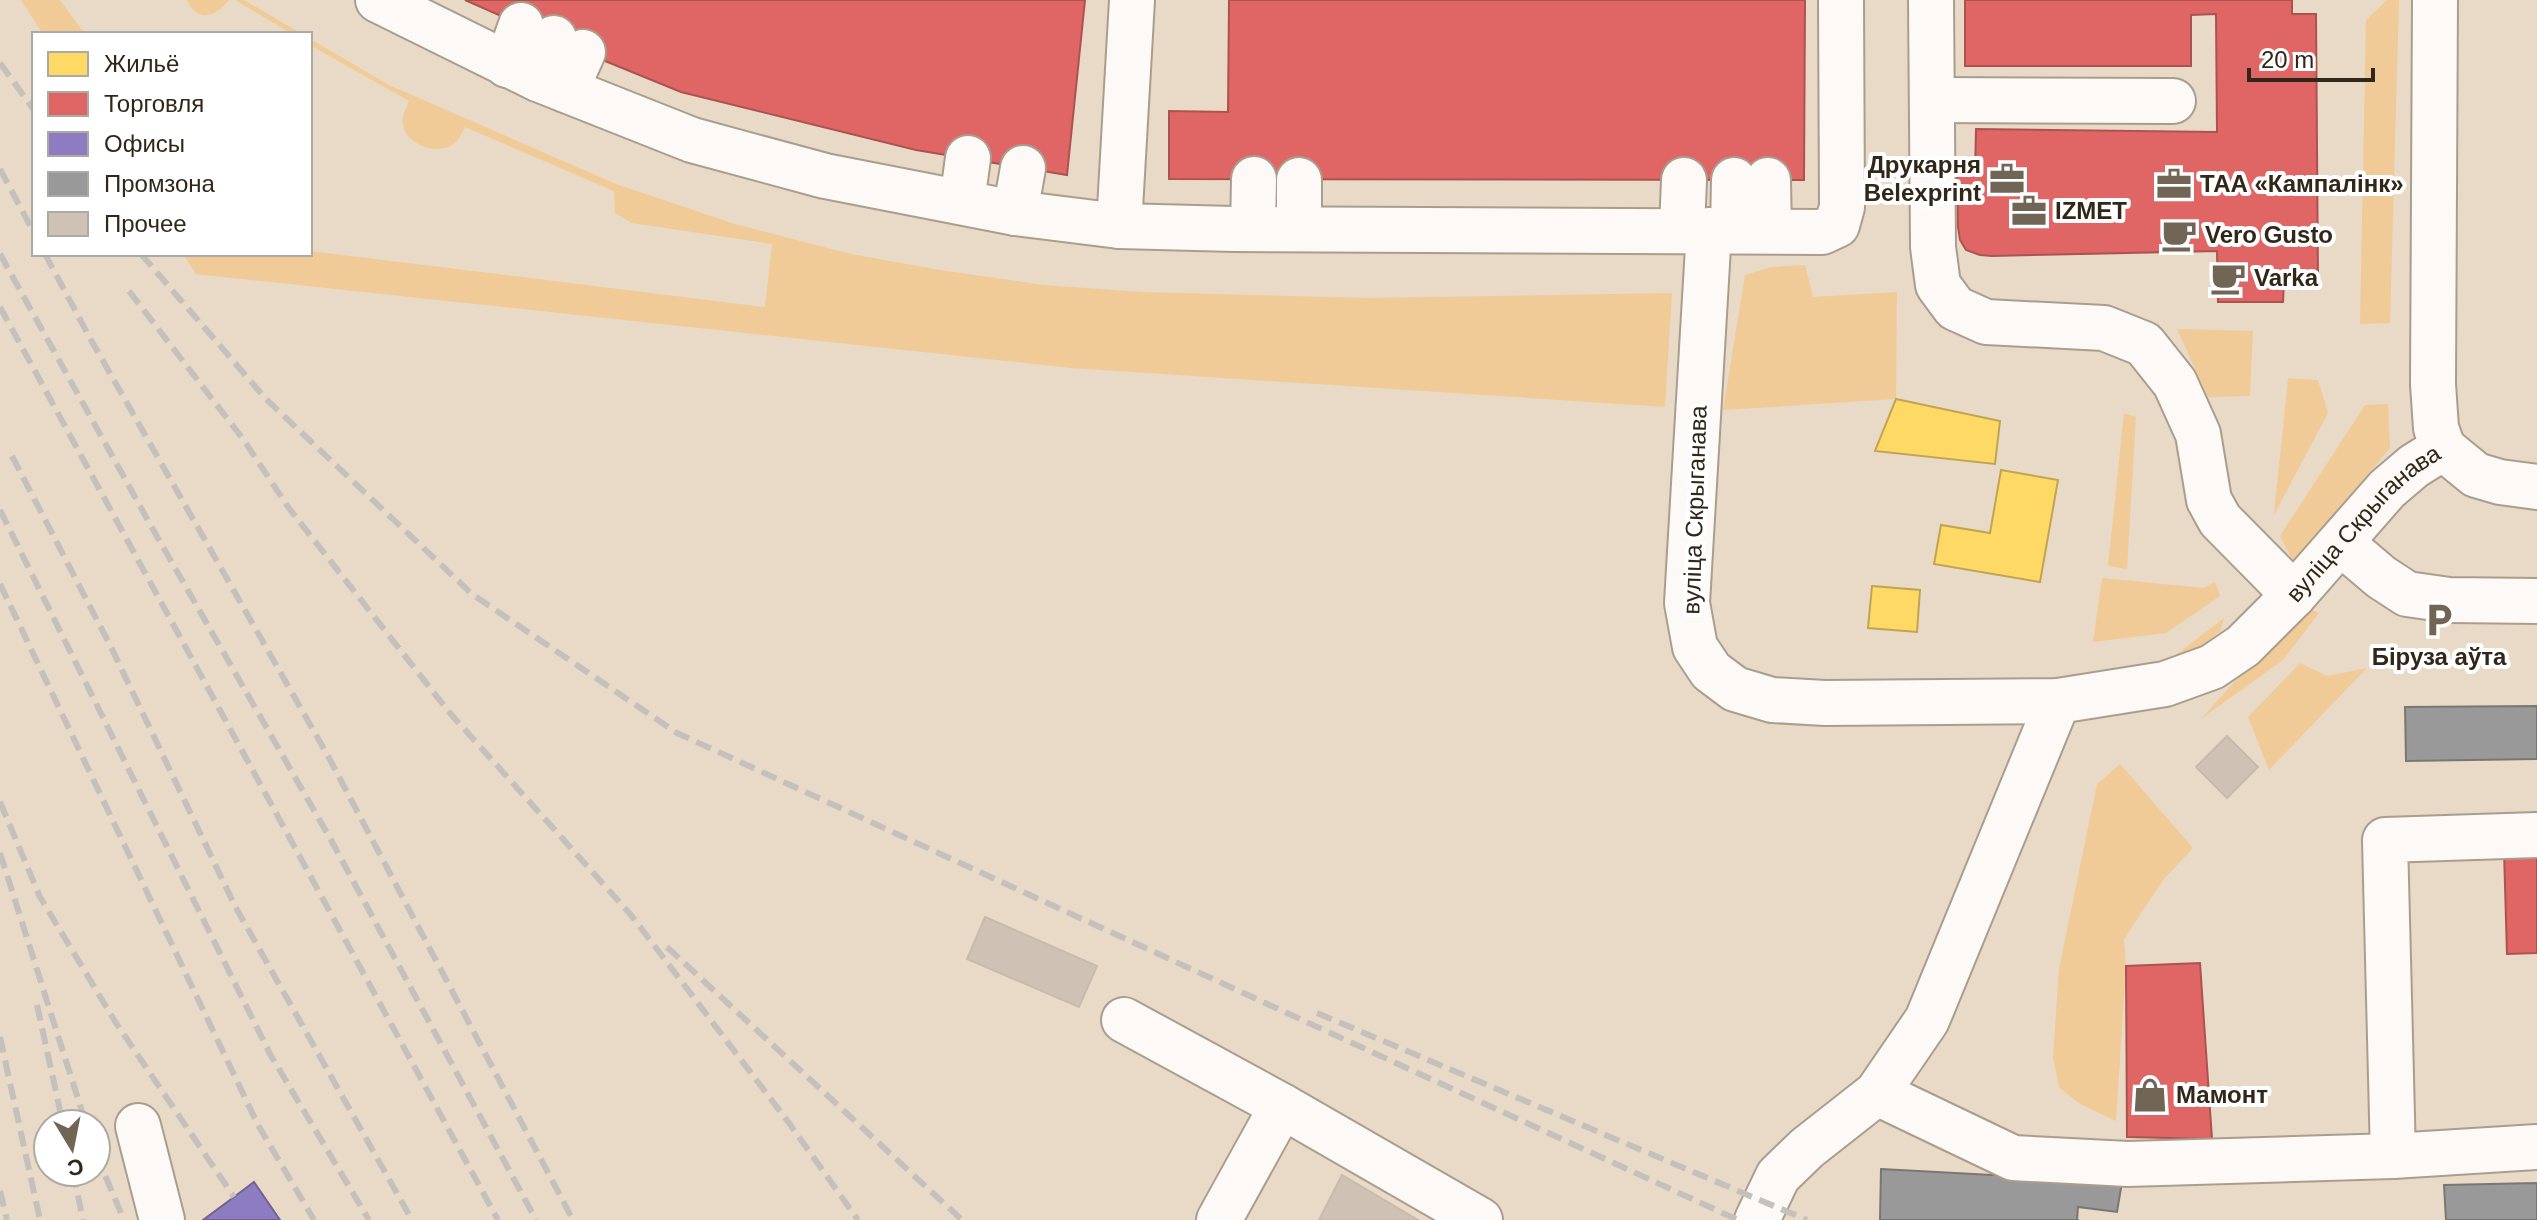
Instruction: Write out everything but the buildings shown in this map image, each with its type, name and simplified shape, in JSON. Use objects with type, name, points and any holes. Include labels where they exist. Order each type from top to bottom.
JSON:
[{"type":"street","points":[[378,0],[531,52],[692,140],[825,176],[989,208],[1119,226],[1822,232],[1837,225],[1842,207],[1841,0]]},
{"type":"street","points":[[1119,226],[1132,0]]},
{"type":"street","points":[[1931,0],[1933,247],[1938,285],[1955,308],[1986,322],[2104,328],[2144,344],[2175,383],[2198,434],[2209,500],[2220,520],[2294,595]]},
{"type":"street","name":"вуліца Скрыганава","points":[[1723,230],[1687,603],[1695,647],[1711,671],[1735,689],[1772,700],[1825,703],[2058,701],[2165,684],[2212,667],[2243,646],[2294,595],[2387,489],[2414,466],[2443,448],[2436,428],[2433,384],[2435,0]]},
{"type":"street","points":[[1932,100],[2173,101]]},
{"type":"street","points":[[989,208],[996,163]]},
{"type":"street","points":[[1265,229],[1264,179],[1265,229]]},
{"type":"street","points":[[1684,180],[1723,230]]},
{"type":"street","points":[[1723,230],[1751,180]]},
{"type":"street","points":[[2443,448],[2476,475],[2537,487]]},
{"type":"street","points":[[2341,543],[2381,577],[2407,594],[2449,600],[2537,601]]},
{"type":"street","points":[[1757,1220],[1778,1176],[1807,1148],[1877,1093],[1927,1020],[2058,701]]},
{"type":"street","points":[[2393,1156],[2385,840],[2537,835]]},
{"type":"street","points":[[1124,1020],[1282,1106],[1480,1220]]},
{"type":"street","points":[[1877,1093],[2013,1158],[2128,1164],[2393,1156],[2537,1147]]},
{"type":"street","points":[[1219,1220],[1282,1106]]},
{"type":"street","points":[[138,1126],[162,1220]]},
{"type":"shaded area","points":[[21,0],[60,0],[84,32],[42,32]]},
{"type":"shaded area","points":[[187,0],[229,0],[213,13],[202,15],[191,8]]},
{"type":"shaded area","points":[[235,0],[244,0],[299,32],[289,32]]},
{"type":"shaded area","points":[[2387,0],[2399,0],[2390,323],[2360,324],[2366,20]]},
{"type":"shaded area","points":[[312,40],[389,85],[616,184],[735,224],[851,254],[1043,285],[1142,292],[1368,298],[1672,293],[1665,407],[1071,368],[196,274],[184,256],[312,256],[312,251],[765,307],[772,244],[632,223],[615,213],[614,191],[465,127],[457,141],[448,147],[433,149],[417,144],[403,126],[409,101],[312,46]]},
{"type":"shaded area","points":[[1805,265],[1813,297],[1897,292],[1896,399],[1723,410],[1745,275],[1771,267]]},
{"type":"shaded area","points":[[2177,329],[2253,331],[2250,396],[2208,397]]},
{"type":"shaded area","points":[[2288,378],[2318,380],[2328,413],[2274,515]]},
{"type":"shaded area","points":[[2388,404],[2390,448],[2294,563],[2280,536],[2365,405]]},
{"type":"shaded area","points":[[2124,413],[2136,417],[2127,569],[2108,566]]},
{"type":"shaded area","points":[[2102,578],[2204,588],[2215,582],[2220,596],[2166,633],[2093,642]]},
{"type":"shaded area","points":[[2307,607],[2319,613],[2283,660],[2201,719],[2294,615]]},
{"type":"shaded area","points":[[2224,618],[2221,630],[2184,663],[2168,661]]},
{"type":"shaded area","points":[[2300,663],[2327,676],[2367,668],[2269,770],[2248,717]]},
{"type":"shaded area","points":[[2120,764],[2193,848],[2163,880],[2124,939],[2126,966],[2116,1121],[2080,1104],[2059,1087],[2053,1058],[2059,969],[2097,784]]},
{"type":"railway","points":[[0,63],[32,107]]},
{"type":"railway","points":[[0,169],[32,229]]},
{"type":"railway","points":[[0,254],[331,840],[536,1220]]},
{"type":"railway","points":[[46,256],[328,756],[573,1220]]},
{"type":"railway","points":[[143,256],[266,399],[472,594],[677,733],[1738,1220]]},
{"type":"railway","points":[[129,291],[243,439],[288,507],[449,712],[631,915],[789,1123],[858,1220]]},
{"type":"railway","points":[[0,307],[498,1220]]},
{"type":"railway","points":[[12,456],[111,647],[235,906],[412,1220]]},
{"type":"railway","points":[[0,510],[270,1054],[369,1220]]},
{"type":"railway","points":[[0,584],[258,1125],[314,1220]]},
{"type":"railway","points":[[0,802],[40,897],[116,1023],[234,1197]]},
{"type":"railway","points":[[0,853],[81,1108]]},
{"type":"railway","points":[[667,947],[962,1220]]},
{"type":"railway","points":[[37,1005],[60,1108]]},
{"type":"railway","points":[[1317,1013],[1807,1220]]},
{"type":"railway","points":[[0,1037],[40,1220]]},
{"type":"railway","points":[[76,1188],[83,1220]]},
{"type":"railway","points":[[110,1188],[124,1220]]},
{"type":"railway","points":[[0,1191],[7,1220]]},
{"type":"place","name":"Друкарня Belexprint","points":[[2007,179]]},
{"type":"place","name":"ТАА «Кампалінк»","points":[[2174,184]]},
{"type":"place","name":"IZMET","points":[[2029,211]]},
{"type":"place","name":"Vero Gusto","points":[[2179,235]]},
{"type":"place","name":"Varka","points":[[2228,278]]},
{"type":"place","name":"Біруза аўта","points":[[2439,620]]},
{"type":"place","name":"Мамонт","points":[[2150,1095]]}]
